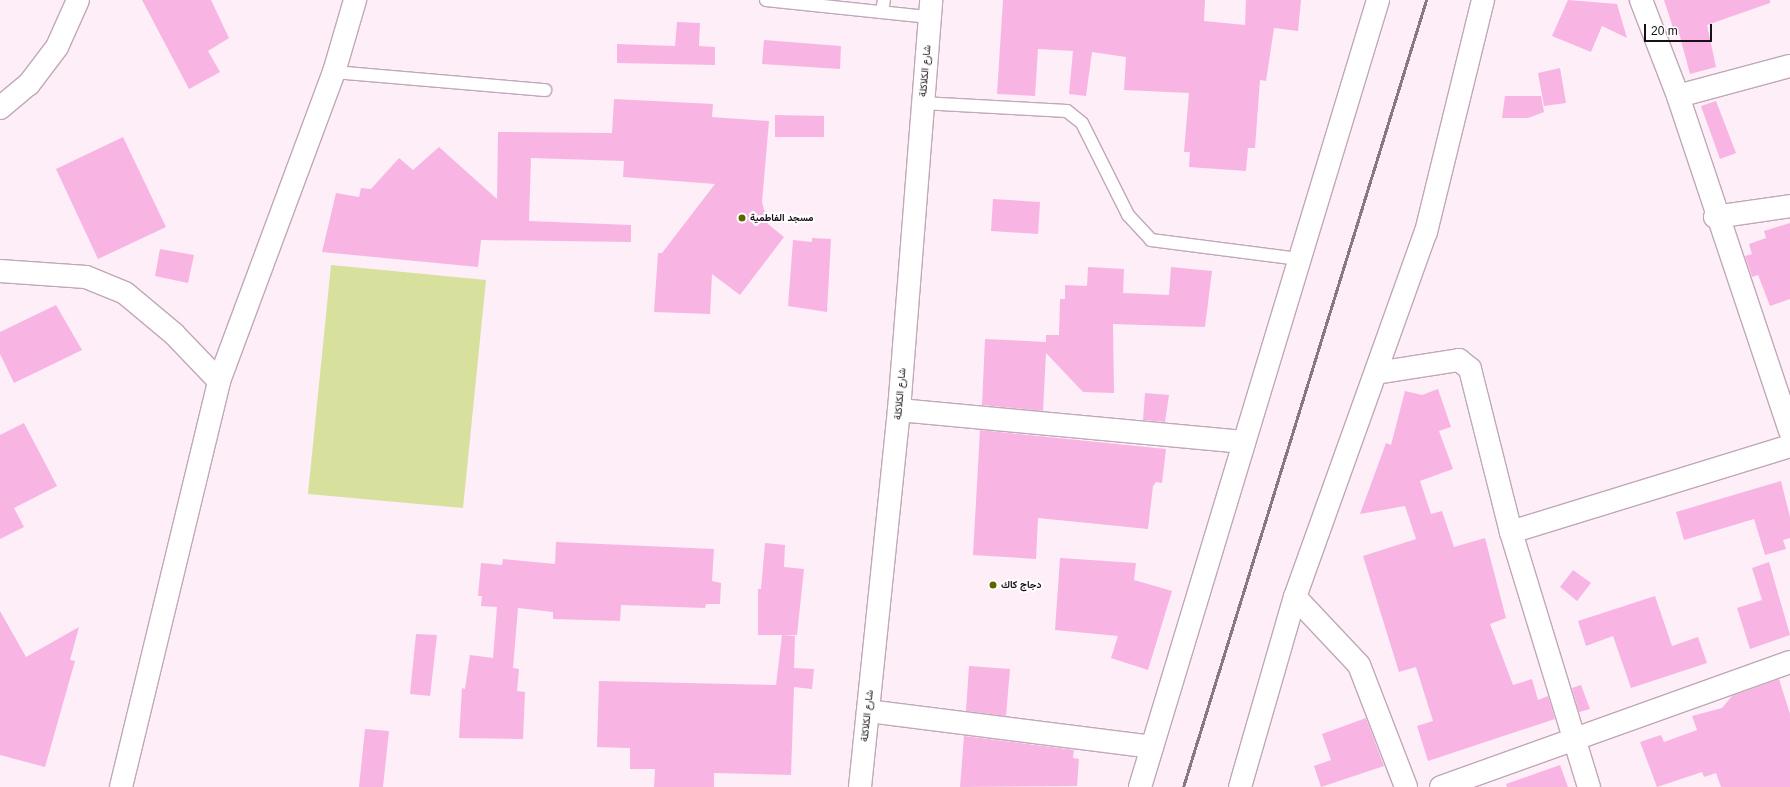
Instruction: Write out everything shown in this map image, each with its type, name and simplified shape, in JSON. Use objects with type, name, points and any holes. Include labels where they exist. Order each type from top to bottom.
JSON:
[{"type":"street","points":[[0,108],[29,84],[58,47],[78,0]]},
{"type":"street","points":[[121,787],[219,381],[334,72],[355,0]]},
{"type":"street","points":[[1140,787],[1378,0]]},
{"type":"street","points":[[1240,787],[1295,597],[1336,476],[1376,373],[1426,232],[1483,0]]},
{"type":"street","points":[[1641,0],[1678,96],[1716,217],[1790,431]]},
{"type":"street","name":"شارع الكلاكلة","points":[[860,787],[899,410],[930,8]]},
{"type":"street","points":[[1678,96],[1790,66]]},
{"type":"street","points":[[1716,217],[1790,206]]},
{"type":"street","points":[[0,271],[86,277],[124,292],[174,334],[219,381]]},
{"type":"street","points":[[1376,373],[1459,360],[1466,362],[1511,532],[1571,738],[1589,787]]},
{"type":"street","points":[[899,410],[1244,442]]},
{"type":"street","points":[[1511,532],[1790,446]]},
{"type":"street","points":[[1295,597],[1359,665],[1406,787]]},
{"type":"street","points":[[1441,787],[1571,738],[1790,662]]},
{"type":"street","points":[[868,711],[1152,747]]},
{"type":"lane","points":[[766,0],[813,3],[882,12],[930,8]]},
{"type":"lane","points":[[882,12],[884,0]]},
{"type":"lane","points":[[334,72],[545,90]]},
{"type":"lane","points":[[922,103],[1067,111],[1082,123],[1128,216],[1151,240],[1299,259]]},
{"type":"green space","points":[[331,265],[486,280],[463,508],[308,494]]},
{"type":"building","points":[[142,0],[211,0],[229,38],[208,51],[220,72],[189,89]]},
{"type":"building","points":[[1003,0],[1205,0],[1204,21],[1245,25],[1246,0],[1301,0],[1298,31],[1274,28],[1266,81],[1260,80],[1255,148],[1248,148],[1246,171],[1189,167],[1190,152],[1184,152],[1189,93],[1124,90],[1126,57],[1092,52],[1086,96],[1069,94],[1073,51],[1038,49],[1035,96],[997,94]]},
{"type":"building","points":[[1568,0],[1617,4],[1627,38],[1602,26],[1591,52],[1552,36]]},
{"type":"building","points":[[1664,0],[1770,0],[1770,3],[1707,25],[1716,67],[1690,74],[1679,33],[1675,34]]},
{"type":"building","points":[[677,22],[700,23],[699,46],[715,47],[715,65],[617,63],[617,44],[675,46]]},
{"type":"building","points":[[764,40],[841,46],[840,69],[762,64]]},
{"type":"building","points":[[1560,68],[1566,103],[1544,106],[1538,73]]},
{"type":"building","points":[[1505,96],[1541,96],[1544,112],[1528,118],[1502,118]]},
{"type":"building","points":[[614,99],[713,104],[712,117],[769,121],[762,202],[768,224],[784,237],[740,295],[712,274],[710,314],[654,312],[658,253],[662,253],[715,184],[623,177],[624,161],[531,158],[529,221],[631,225],[631,242],[481,240],[478,267],[322,252],[336,193],[359,197],[361,188],[371,189],[399,158],[413,170],[439,147],[497,199],[498,132],[612,133]]},
{"type":"building","points":[[1716,101],[1736,153],[1720,159],[1701,106]]},
{"type":"building","points":[[775,115],[824,116],[824,137],[775,137]]},
{"type":"building","points":[[123,137],[166,227],[98,259],[56,169]]},
{"type":"building","points":[[993,199],[1040,202],[1038,234],[991,231]]},
{"type":"building","points":[[1790,223],[1790,299],[1770,306],[1758,275],[1752,277],[1745,256],[1752,254],[1749,244],[1766,238],[1764,231]]},
{"type":"building","points":[[812,238],[831,239],[827,312],[788,306],[793,240],[812,242]]},
{"type":"building","points":[[160,249],[194,255],[188,283],[155,276]]},
{"type":"building","points":[[1088,267],[1124,269],[1123,293],[1169,295],[1171,267],[1212,271],[1205,327],[1113,324],[1114,393],[1083,392],[1046,353],[1043,411],[982,405],[985,339],[1046,342],[1046,335],[1059,335],[1060,299],[1065,299],[1065,285],[1087,286]]},
{"type":"building","points":[[56,305],[82,350],[14,383],[0,354],[0,332]]},
{"type":"building","points":[[1438,389],[1451,427],[1439,431],[1453,469],[1420,481],[1431,514],[1442,511],[1454,547],[1485,538],[1506,618],[1490,624],[1513,685],[1532,679],[1538,700],[1548,696],[1555,719],[1428,761],[1417,726],[1433,721],[1416,667],[1399,672],[1363,556],[1416,539],[1405,506],[1360,514],[1386,443],[1391,445],[1405,391],[1422,395]]},
{"type":"building","points":[[1145,393],[1169,395],[1165,422],[1143,420]]},
{"type":"building","points":[[24,423],[57,486],[14,508],[24,527],[0,539],[0,435]]},
{"type":"building","points":[[980,430],[1166,449],[1162,483],[1156,482],[1153,486],[1148,529],[1038,518],[1036,559],[973,555]]},
{"type":"building","points":[[1781,481],[1790,517],[1790,538],[1783,540],[1786,549],[1765,555],[1754,519],[1684,540],[1676,512]]},
{"type":"building","points":[[556,542],[714,549],[712,581],[721,583],[720,604],[706,604],[705,608],[621,605],[620,621],[553,619],[553,612],[518,608],[513,668],[519,669],[517,691],[525,692],[523,739],[459,738],[462,688],[465,689],[470,655],[493,658],[497,607],[481,606],[482,596],[478,596],[481,563],[502,565],[503,559],[555,564]]},
{"type":"building","points":[[765,543],[785,545],[784,567],[804,569],[797,635],[758,635],[758,589],[761,589]]},
{"type":"building","points":[[1060,558],[1136,563],[1134,580],[1172,591],[1148,670],[1111,658],[1118,636],[1055,630]]},
{"type":"building","points":[[1769,562],[1790,635],[1750,649],[1737,608],[1762,600],[1752,568]]},
{"type":"building","points":[[1573,570],[1591,583],[1577,601],[1560,587]]},
{"type":"building","points":[[1655,596],[1672,646],[1698,637],[1707,663],[1631,688],[1613,636],[1586,646],[1578,621]]},
{"type":"building","points":[[0,611],[26,657],[79,627],[70,660],[75,661],[45,767],[0,755]]},
{"type":"building","points":[[416,634],[437,635],[430,696],[410,694]]},
{"type":"building","points":[[782,635],[795,636],[794,668],[814,669],[812,689],[794,687],[791,775],[714,773],[714,787],[654,787],[655,769],[630,769],[630,748],[597,747],[599,681],[776,685]]},
{"type":"building","points":[[969,666],[1010,669],[1006,716],[966,711]]},
{"type":"building","points":[[1779,679],[1790,714],[1790,787],[1721,787],[1716,773],[1704,777],[1702,772],[1657,787],[1640,742],[1661,735],[1664,742],[1697,730],[1692,716],[1722,708],[1732,696]]},
{"type":"building","points":[[1581,685],[1590,709],[1579,712],[1572,688]]},
{"type":"building","points":[[1366,718],[1384,766],[1321,787],[1314,766],[1331,760],[1322,734]]},
{"type":"building","points":[[365,729],[389,731],[383,787],[359,787]]},
{"type":"building","points":[[964,736],[1074,750],[1073,758],[1079,759],[1077,786],[960,787]]},
{"type":"building","points":[[1560,765],[1568,787],[1507,787],[1506,784]]},
{"type":"railway","points":[[1183,787],[1426,0]]},
{"type":"place","name":"مسجد الفاطمية","points":[[742,218]]},
{"type":"place","name":"دجاج كاك","points":[[993,585]]}]
